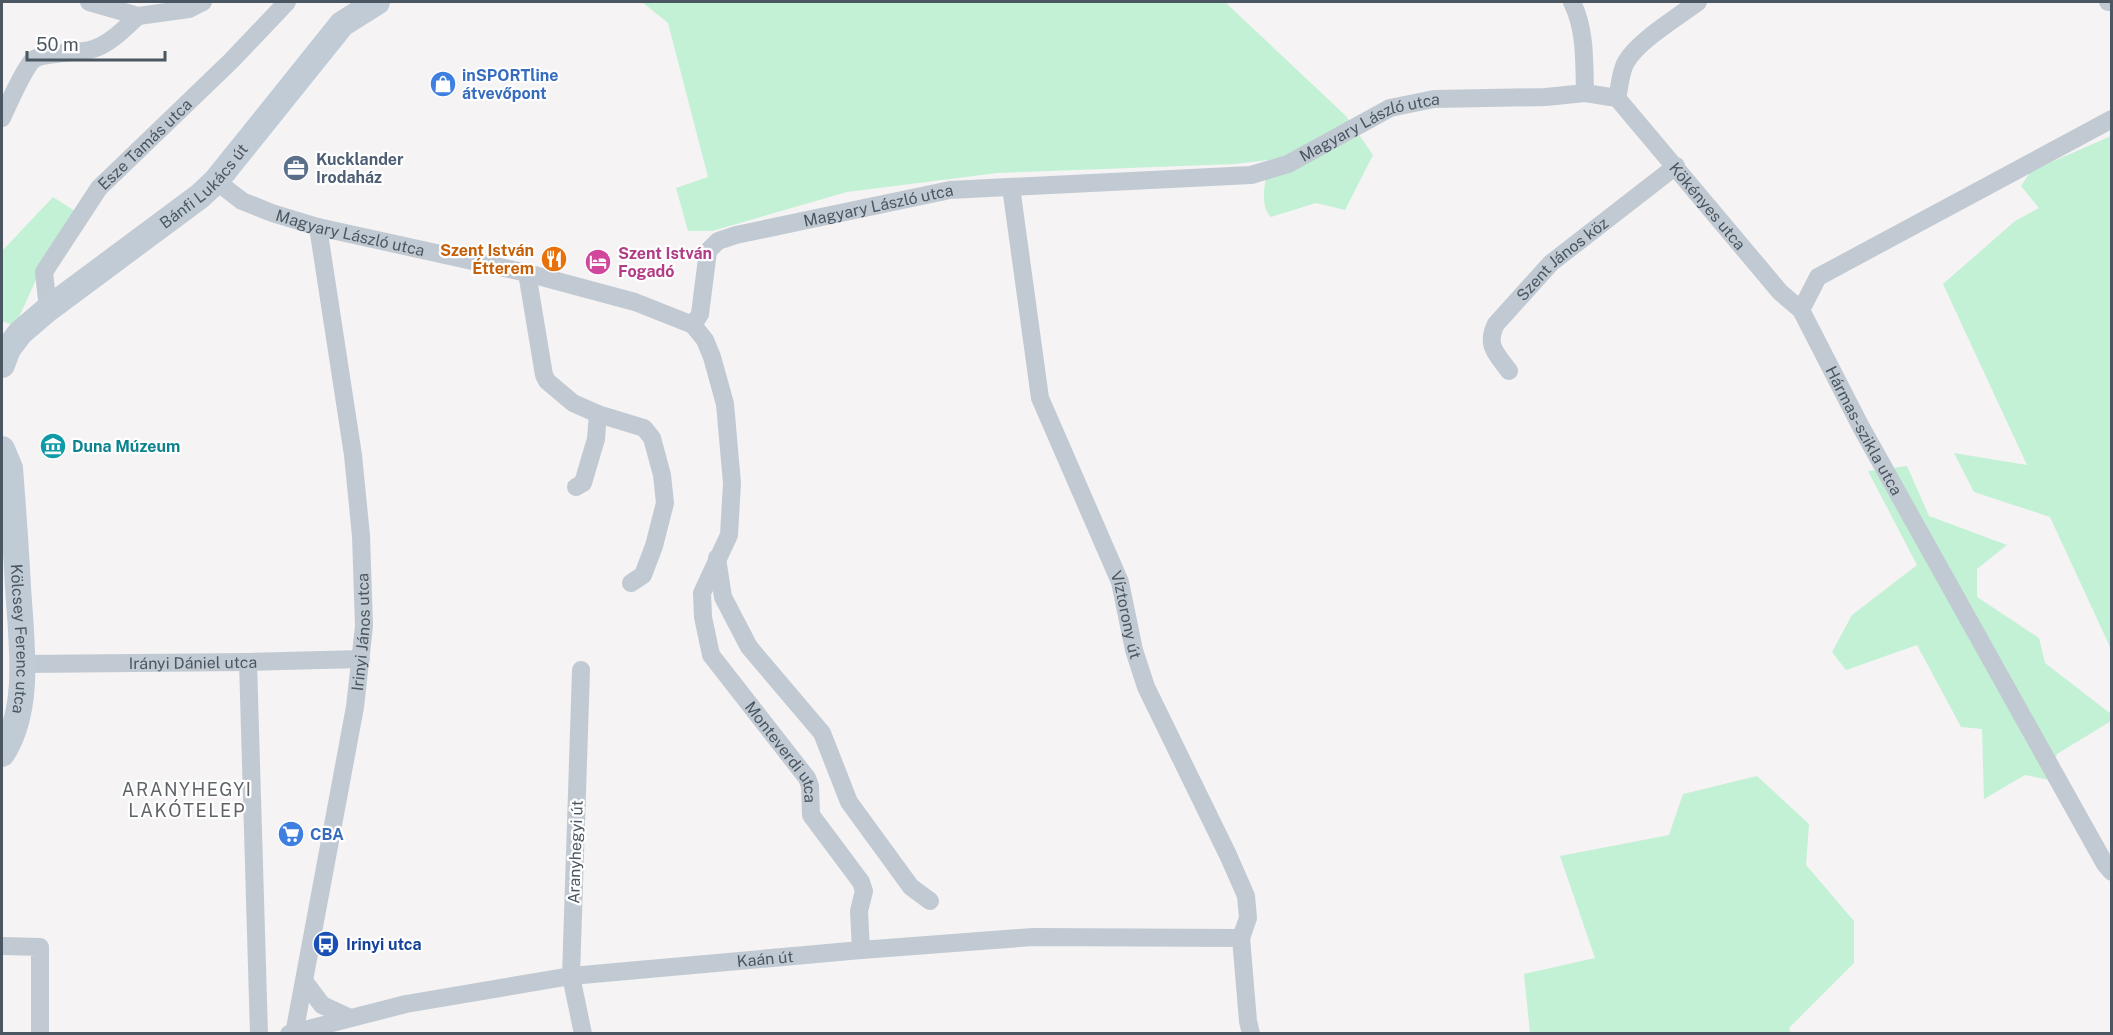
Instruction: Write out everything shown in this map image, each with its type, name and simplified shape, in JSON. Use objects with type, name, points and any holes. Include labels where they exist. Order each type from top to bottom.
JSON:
[{"type":"main road","name":"Bánfi Lukács út","points":[[4,353],[20,333],[48,309],[200,196],[216,181],[342,24],[364,5]]},
{"type":"main road","name":"Kölcsey Ferenc utca","points":[[2,449],[9,468],[23,664],[18,717],[10,741],[2,754]]},
{"type":"street","points":[[89,2],[138,16],[189,9],[203,2]]},
{"type":"street","name":"Esze Tamás utca","points":[[48,309],[44,272],[99,188],[232,60],[287,2]]},
{"type":"street","points":[[1572,2],[1579,15],[1584,39],[1585,93]]},
{"type":"street","points":[[1617,98],[1625,64],[1631,55],[1698,2]]},
{"type":"street","points":[[2,118],[32,61],[43,55],[71,54],[95,49],[138,16]]},
{"type":"street","name":"Magyary László utca","points":[[216,181],[242,201],[318,227],[527,273],[635,302],[693,325],[700,314],[708,251],[718,241],[736,235],[950,190],[1251,175],[1288,164],[1390,108],[1434,99],[1546,97],[1585,93],[1617,98]]},
{"type":"street","name":"Kökényes utca","points":[[1617,98],[1779,292],[1801,310]]},
{"type":"street","points":[[1801,310],[1818,277],[2112,119]]},
{"type":"street","name":"Szent János köz","points":[[1509,371],[1491,344],[1490,336],[1496,324],[1551,263],[1676,166]]},
{"type":"street","name":"Víztorony út","points":[[1011,187],[1040,398],[1120,582],[1134,650],[1146,687],[1246,896],[1248,918],[1241,938],[1251,1034]]},
{"type":"street","name":"Irinyi János utca","points":[[294,1033],[355,707],[364,626],[361,536],[353,455],[318,227]]},
{"type":"street","points":[[527,273],[544,375],[547,381],[573,403],[598,414],[644,428],[652,438],[662,475],[665,503],[654,546],[643,575],[631,583]]},
{"type":"street","name":"Hármas-szikla utca","points":[[1801,310],[1861,426],[2105,864],[2112,872]]},
{"type":"street","name":"Monteverdi utca","points":[[693,325],[705,340],[712,357],[725,404],[732,483],[729,535],[702,593],[703,617],[711,655],[807,778],[810,786],[811,815],[861,882],[864,891],[859,911],[861,950]]},
{"type":"street","points":[[576,487],[583,483],[597,439],[598,414]]},
{"type":"street","points":[[717,558],[723,597],[749,647],[822,733],[849,802],[911,887],[930,901]]},
{"type":"street","name":"Irányi Dániel utca","points":[[23,664],[248,662],[361,658]]},
{"type":"street","points":[[248,662],[259,1034]]},
{"type":"street","name":"Aranyhegyi út","points":[[581,669],[571,976],[582,1034]]},
{"type":"street","name":"Kaán út","points":[[294,1033],[406,1004],[571,976],[1033,937],[1241,938]]},
{"type":"street","points":[[2,946],[40,947],[40,1034]]},
{"type":"street","points":[[303,981],[322,1005],[350,1018]]},
{"type":"street","points":[[289,1034],[294,1033]]},
{"type":"green space","points":[[642,2],[1225,2],[1346,116],[1373,155],[1345,210],[1316,203],[1271,217],[1264,197],[1268,160],[1235,164],[997,173],[847,192],[712,231],[688,231],[676,188],[708,177],[668,23]]},
{"type":"green space","points":[[2111,136],[2111,649],[2050,517],[1974,492],[1954,453],[2027,465],[1943,284],[2015,221],[2039,208],[2021,186],[2031,171]]},
{"type":"green space","points":[[53,197],[78,213],[39,273],[15,326],[2,321],[2,251]]},
{"type":"green space","points":[[1907,466],[1929,516],[2007,545],[1977,569],[1977,597],[2039,638],[2045,663],[2111,714],[2111,721],[2057,754],[2050,780],[2025,775],[1984,799],[1982,729],[1961,727],[1917,645],[1846,670],[1832,652],[1852,615],[1917,565],[1868,471]]},
{"type":"green space","points":[[1757,776],[1809,824],[1806,865],[1854,921],[1854,963],[1789,1028],[1791,1033],[1530,1033],[1524,974],[1595,958],[1560,856],[1669,835],[1683,794]]},
{"type":"place","name":"inSPORTline átvevőpont","points":[[443,84]]},
{"type":"place","name":"Kucklander Irodaház","points":[[296,168]]},
{"type":"place","name":"Szent István Étterem","points":[[554,259]]},
{"type":"place","name":"Szent István Fogadó","points":[[598,262]]},
{"type":"place","name":"Duna Múzeum","points":[[53,446]]},
{"type":"place","name":"CBA","points":[[291,834]]},
{"type":"place","name":"Irinyi utca","points":[[326,944]]},
{"type":"district","name":"ARANYHEGYI LAKÓTELEP","points":[[187,800]]}]
